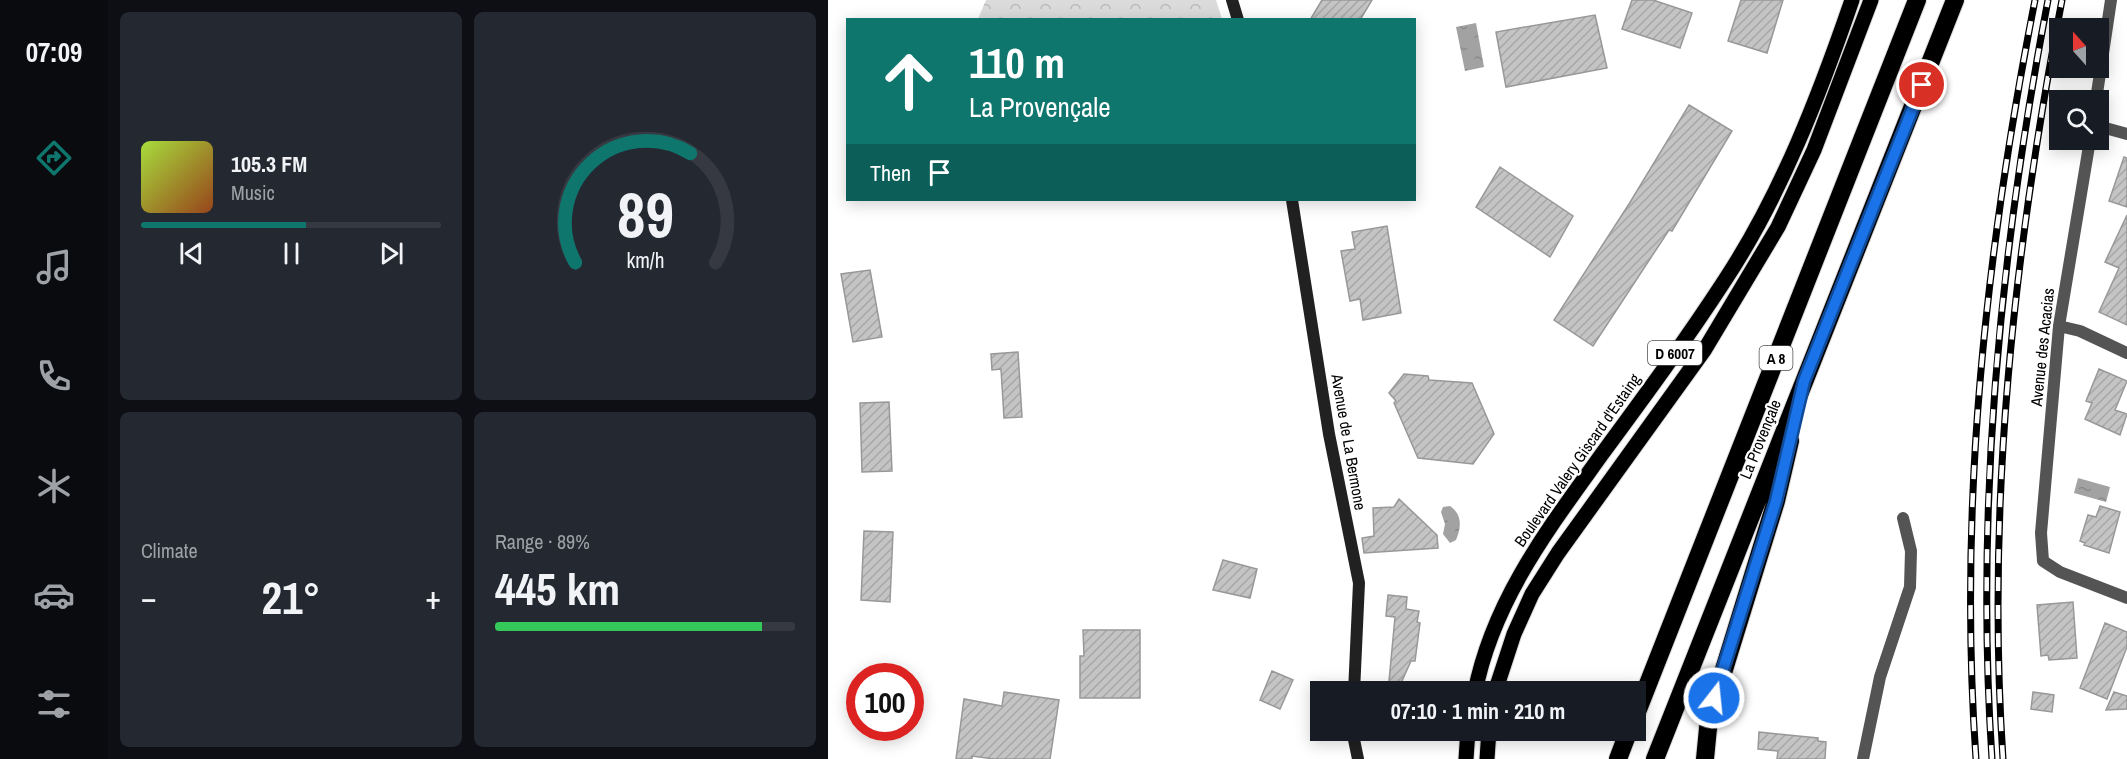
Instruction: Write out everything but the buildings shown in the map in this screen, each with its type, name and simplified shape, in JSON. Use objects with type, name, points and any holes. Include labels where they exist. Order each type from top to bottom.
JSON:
[{"type":"highway","name":"La Provençale","points":[[1646,689],[1917,0]]},
{"type":"highway","name":"La Provençale","points":[[1655,759],[1955,0]]},
{"type":"highway","points":[[1705,759],[1708,718],[1776,501],[1804,381]]},
{"type":"highway","points":[[1618,759],[1625,741]]},
{"type":"main road","name":"Boulevard Valery Giscard d'Estaing","points":[[1478,681],[1495,625],[1516,580],[1541,538],[1690,333],[1727,277],[1759,221],[1798,138],[1852,0]]},
{"type":"main road","name":"D 6007","points":[[1499,681],[1514,634],[1532,594],[1558,553],[1705,349],[1778,227],[1814,150],[1871,0]]},
{"type":"main road","points":[[1464,758],[1466,741]]},
{"type":"main road","points":[[1487,759],[1488,741]]},
{"type":"street","points":[[1232,0],[1237,18]]},
{"type":"street","points":[[2098,90],[2111,0]]},
{"type":"street","points":[[2109,129],[2127,134]]},
{"type":"street","name":"Avenue des Acacias","points":[[2088,150],[2059,326],[2041,533],[2043,561],[2060,572],[2127,598]]},
{"type":"street","name":"Avenue de La Bermone","points":[[1292,201],[1329,434],[1359,583],[1355,681]]},
{"type":"street","points":[[2059,326],[2080,332],[2127,353]]},
{"type":"street","points":[[1863,759],[1880,677],[1910,587],[1911,552],[1903,518]]},
{"type":"street","points":[[1354,741],[1358,759]]},
{"type":"green space","points":[[986,0],[1216,0],[1222,18],[978,18]]},
{"type":"water","points":[[1476,23],[1484,67],[1465,71],[1456,27]]},
{"type":"water","points":[[2078,478],[2110,487],[2106,502],[2074,493]]},
{"type":"water","points":[[1450,506],[1457,513],[1460,522],[1456,540],[1450,543],[1443,534],[1445,524],[1441,512],[1443,507]]},
{"type":"railway","points":[[1976,759],[1971,663],[1971,568],[1980,378],[2003,188],[2035,0]]},
{"type":"railway","points":[[1992,759],[1987,568],[1996,378],[2017,188],[2048,0]]},
{"type":"railway","points":[[2003,759],[1998,568],[2008,378],[2030,188],[2062,0]]},
{"type":"route","points":[[1714,698],[1776,501],[1804,381],[1922,85]]}]
